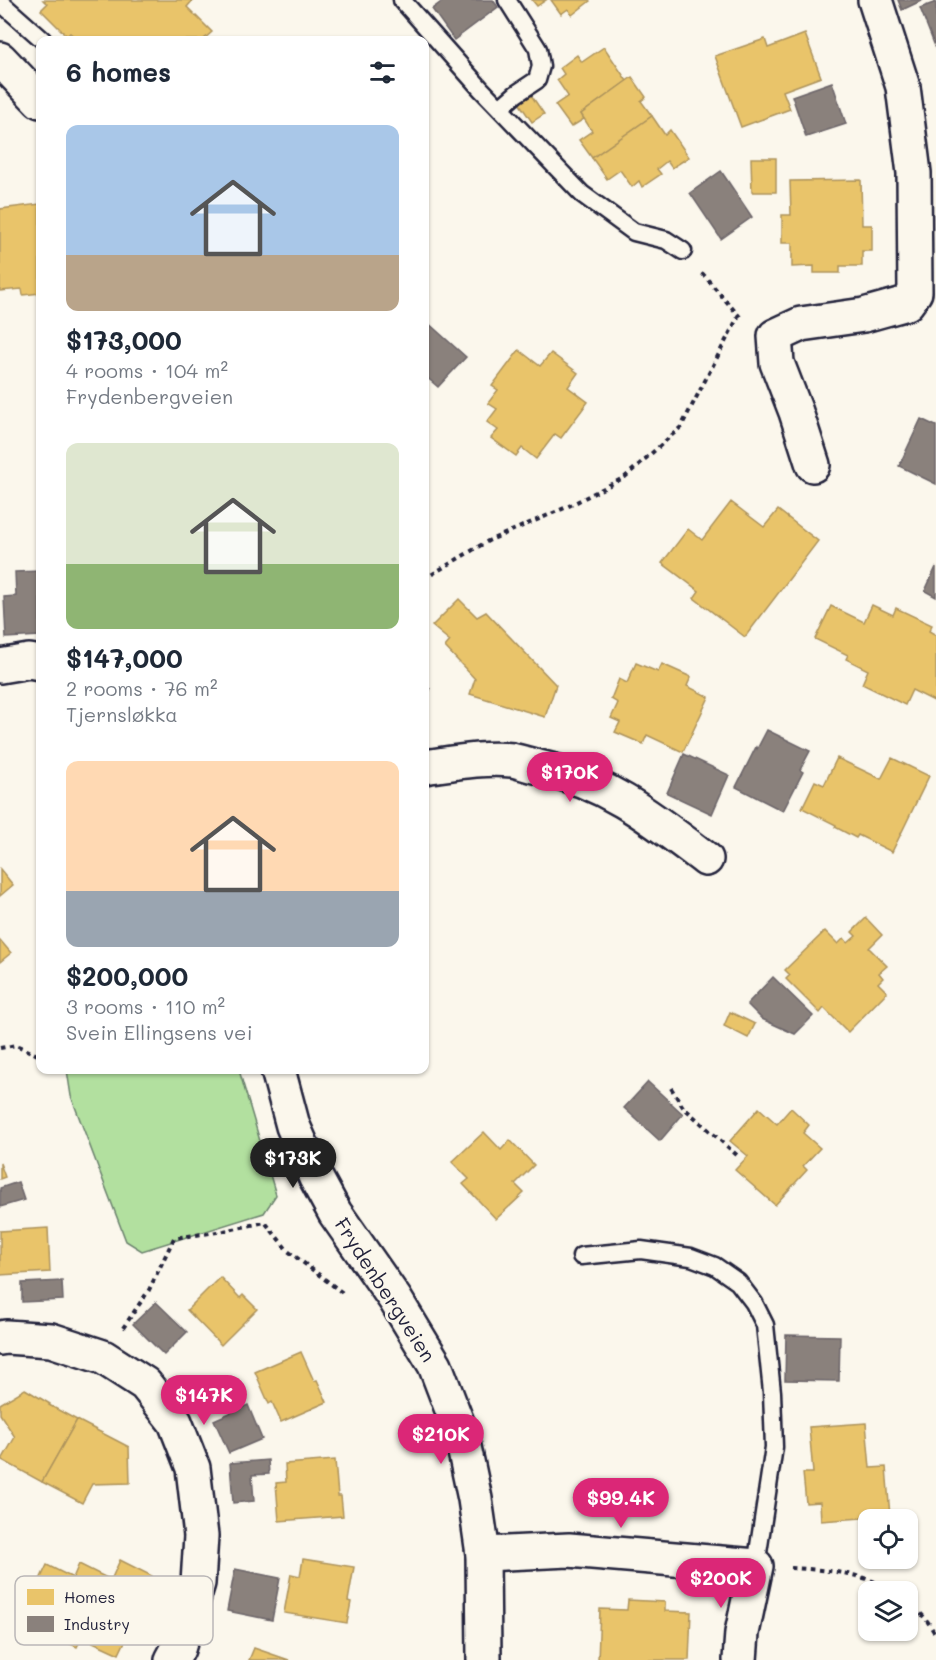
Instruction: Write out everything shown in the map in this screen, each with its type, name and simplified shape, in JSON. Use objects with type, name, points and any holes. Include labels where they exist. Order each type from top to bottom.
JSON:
[{"type":"street","points":[[813,465],[777,363],[775,336],[801,324],[864,315],[907,303],[915,292],[914,173],[903,87],[875,0]]},
{"type":"street","points":[[0,59],[36,97]]},
{"type":"street","points":[[0,666],[36,663]]},
{"type":"street","points":[[429,766],[477,759],[512,760],[550,769],[591,783],[628,803],[706,859]]},
{"type":"street","name":"Frydenbergveien","points":[[279,1074],[293,1126],[316,1178],[335,1213],[395,1299],[435,1365],[461,1432],[483,1554],[484,1660]]},
{"type":"street","points":[[0,1338],[51,1340],[103,1357],[145,1384],[175,1422],[193,1468],[201,1536],[198,1576]]},
{"type":"street","points":[[483,1554],[569,1550],[756,1566],[742,1633],[740,1660]]},
{"type":"street","points":[[172,1660],[179,1645]]},
{"type":"lane","points":[[402,0],[481,89],[582,194],[634,232],[666,240],[683,251]]},
{"type":"lane","points":[[500,108],[537,80],[541,66],[538,50],[507,0]]},
{"type":"lane","points":[[0,3],[38,36]]},
{"type":"lane","points":[[581,1256],[641,1250],[691,1257],[715,1266],[738,1282],[754,1303],[765,1325],[772,1392],[774,1447],[756,1566]]},
{"type":"path","points":[[683,251],[738,316],[775,336]]},
{"type":"path","points":[[429,576],[488,542],[567,507],[625,477],[681,427],[738,316]]},
{"type":"path","points":[[0,1048],[16,1045],[36,1054]]},
{"type":"path","points":[[671,1088],[683,1107],[738,1156]]},
{"type":"path","points":[[103,1357],[149,1290],[174,1238],[265,1222],[288,1251],[352,1301]]},
{"type":"path","points":[[756,1566],[817,1570],[854,1575],[872,1581]]},
{"type":"path","points":[[918,1611],[936,1635]]},
{"type":"green space","points":[[68,1074],[240,1074],[276,1195],[264,1213],[142,1251],[126,1241],[71,1096]]},
{"type":"building: Homes","points":[[43,0],[193,0],[187,7],[212,32],[208,36],[73,36],[70,33],[67,36],[41,10],[47,4]]},
{"type":"building: Homes","points":[[532,0],[546,0],[537,6]]},
{"type":"building: Homes","points":[[551,0],[590,1],[572,15],[568,9],[561,14]]},
{"type":"building: Homes","points":[[805,34],[821,77],[783,91],[790,109],[741,127],[715,56],[765,39],[768,48]]},
{"type":"building: Homes","points":[[604,47],[627,81],[581,114],[584,119],[571,127],[555,105],[568,96],[557,80],[564,74],[560,68],[577,55],[582,62]]},
{"type":"building: Homes","points":[[632,77],[646,97],[641,101],[652,116],[592,158],[579,140],[592,131],[581,114]]},
{"type":"building: Homes","points":[[529,92],[544,114],[532,122],[517,100]]},
{"type":"building: Homes","points":[[652,116],[665,135],[670,130],[689,157],[672,168],[667,161],[657,169],[661,174],[642,187],[639,181],[632,187],[620,170],[607,179],[592,158]]},
{"type":"building: Homes","points":[[751,158],[776,158],[776,192],[752,192]]},
{"type":"building: Homes","points":[[861,180],[862,225],[872,225],[872,251],[862,251],[862,266],[840,266],[840,273],[814,273],[814,266],[792,267],[792,243],[782,243],[782,215],[791,215],[790,181]]},
{"type":"building: Homes","points":[[36,204],[36,293],[23,295],[22,289],[0,291],[0,209]]},
{"type":"building: Homes","points":[[519,350],[540,366],[551,353],[578,373],[568,387],[588,402],[561,438],[555,434],[536,459],[522,448],[516,456],[491,438],[498,430],[487,422],[497,409],[488,403],[498,390],[492,386]]},
{"type":"building: Homes","points":[[731,502],[764,527],[778,510],[818,541],[745,637],[694,598],[699,591],[662,563],[688,529],[702,540]]},
{"type":"building: Homes","points":[[459,599],[477,617],[486,612],[556,685],[545,717],[470,694],[475,679],[445,647],[450,641],[432,626]]},
{"type":"building: Homes","points":[[872,605],[893,615],[896,608],[932,625],[929,631],[936,635],[936,702],[912,690],[905,705],[862,684],[868,670],[846,659],[848,655],[815,639],[831,606],[864,622]]},
{"type":"building: Homes","points":[[636,663],[658,672],[662,664],[691,677],[687,686],[709,697],[683,752],[647,735],[643,744],[615,732],[620,722],[611,718],[618,703],[611,699],[619,679],[627,683]]},
{"type":"building: Homes","points":[[837,758],[881,779],[892,758],[929,776],[892,852],[858,835],[856,838],[802,808],[815,781],[824,785]]},
{"type":"building: Homes","points":[[0,869],[13,885],[0,896]]},
{"type":"building: Homes","points":[[866,918],[882,935],[869,948],[887,966],[879,973],[883,978],[878,983],[887,992],[848,1032],[824,1008],[820,1013],[786,979],[790,975],[785,970],[825,931],[838,944],[844,938],[848,943],[856,936],[852,932]]},
{"type":"building: Homes","points":[[0,940],[11,953],[0,962]]},
{"type":"building: Homes","points":[[730,1012],[755,1024],[748,1038],[724,1026]]},
{"type":"building: Homes","points":[[759,1108],[777,1124],[791,1108],[809,1125],[803,1133],[820,1148],[803,1166],[807,1170],[775,1205],[735,1170],[748,1156],[730,1141]]},
{"type":"building: Homes","points":[[484,1132],[501,1150],[510,1140],[534,1165],[515,1184],[524,1193],[496,1219],[463,1184],[469,1179],[452,1162]]},
{"type":"building: Homes","points":[[0,1163],[5,1177],[0,1179]]},
{"type":"building: Homes","points":[[48,1228],[50,1272],[0,1275],[0,1231]]},
{"type":"building: Homes","points":[[220,1277],[240,1298],[243,1295],[257,1309],[221,1345],[187,1310]]},
{"type":"building: Homes","points":[[301,1352],[314,1381],[317,1380],[327,1402],[281,1422],[272,1402],[269,1404],[255,1372]]},
{"type":"building: Homes","points":[[25,1389],[77,1420],[42,1482],[2,1460],[15,1437],[0,1414],[0,1404]]},
{"type":"building: Homes","points":[[77,1420],[129,1447],[130,1483],[92,1484],[82,1503],[42,1482]]},
{"type":"building: Homes","points":[[866,1423],[870,1468],[886,1467],[889,1509],[858,1509],[858,1518],[821,1521],[820,1502],[806,1503],[803,1473],[813,1473],[809,1427]]},
{"type":"building: Homes","points":[[335,1460],[338,1496],[341,1496],[343,1516],[279,1521],[276,1483],[286,1482],[285,1464]]},
{"type":"building: Homes","points":[[303,1559],[354,1567],[347,1623],[284,1613],[291,1574],[300,1576]]},
{"type":"building: Homes","points":[[120,1560],[152,1576],[113,1576]]},
{"type":"building: Homes","points":[[79,1564],[103,1576],[74,1576]]},
{"type":"building: Homes","points":[[47,1565],[69,1576],[42,1576]]},
{"type":"building: Homes","points":[[628,1600],[665,1602],[665,1611],[691,1612],[689,1660],[598,1660],[600,1609],[627,1610]]},
{"type":"building: Homes","points":[[99,1645],[123,1645],[119,1654]]},
{"type":"building: Homes","points":[[254,1648],[289,1660],[249,1660]]},
{"type":"building: Industry","points":[[444,0],[493,0],[498,7],[454,40],[432,9]]},
{"type":"building: Industry","points":[[898,0],[923,0],[902,10]]},
{"type":"building: Industry","points":[[936,2],[936,49],[920,8]]},
{"type":"building: Industry","points":[[832,82],[846,124],[806,137],[792,96]]},
{"type":"building: Industry","points":[[721,171],[752,217],[721,239],[690,193]]},
{"type":"building: Industry","points":[[429,324],[466,357],[438,387],[429,379]]},
{"type":"building: Industry","points":[[921,419],[936,426],[936,484],[899,466]]},
{"type":"building: Industry","points":[[936,567],[936,597],[925,591]]},
{"type":"building: Industry","points":[[36,571],[36,636],[6,638],[4,597],[16,596],[15,572]]},
{"type":"building: Industry","points":[[767,730],[810,751],[800,770],[803,772],[783,811],[736,787]]},
{"type":"building: Industry","points":[[684,754],[729,775],[712,814],[667,793]]},
{"type":"building: Industry","points":[[773,977],[813,1016],[795,1034],[762,1019],[747,1004]]},
{"type":"building: Industry","points":[[648,1082],[683,1114],[660,1141],[624,1108]]},
{"type":"building: Industry","points":[[18,1182],[24,1200],[0,1207],[0,1188]]},
{"type":"building: Industry","points":[[62,1281],[63,1300],[22,1302],[22,1283]]},
{"type":"building: Industry","points":[[156,1302],[187,1332],[164,1355],[133,1324]]},
{"type":"building: Industry","points":[[786,1335],[840,1336],[839,1381],[785,1380]]},
{"type":"building: Industry","points":[[248,1405],[262,1439],[229,1453],[214,1420]]},
{"type":"building: Industry","points":[[268,1460],[269,1474],[252,1475],[254,1501],[233,1503],[230,1463]]},
{"type":"building: Industry","points":[[235,1569],[280,1578],[272,1620],[227,1611]]}]
